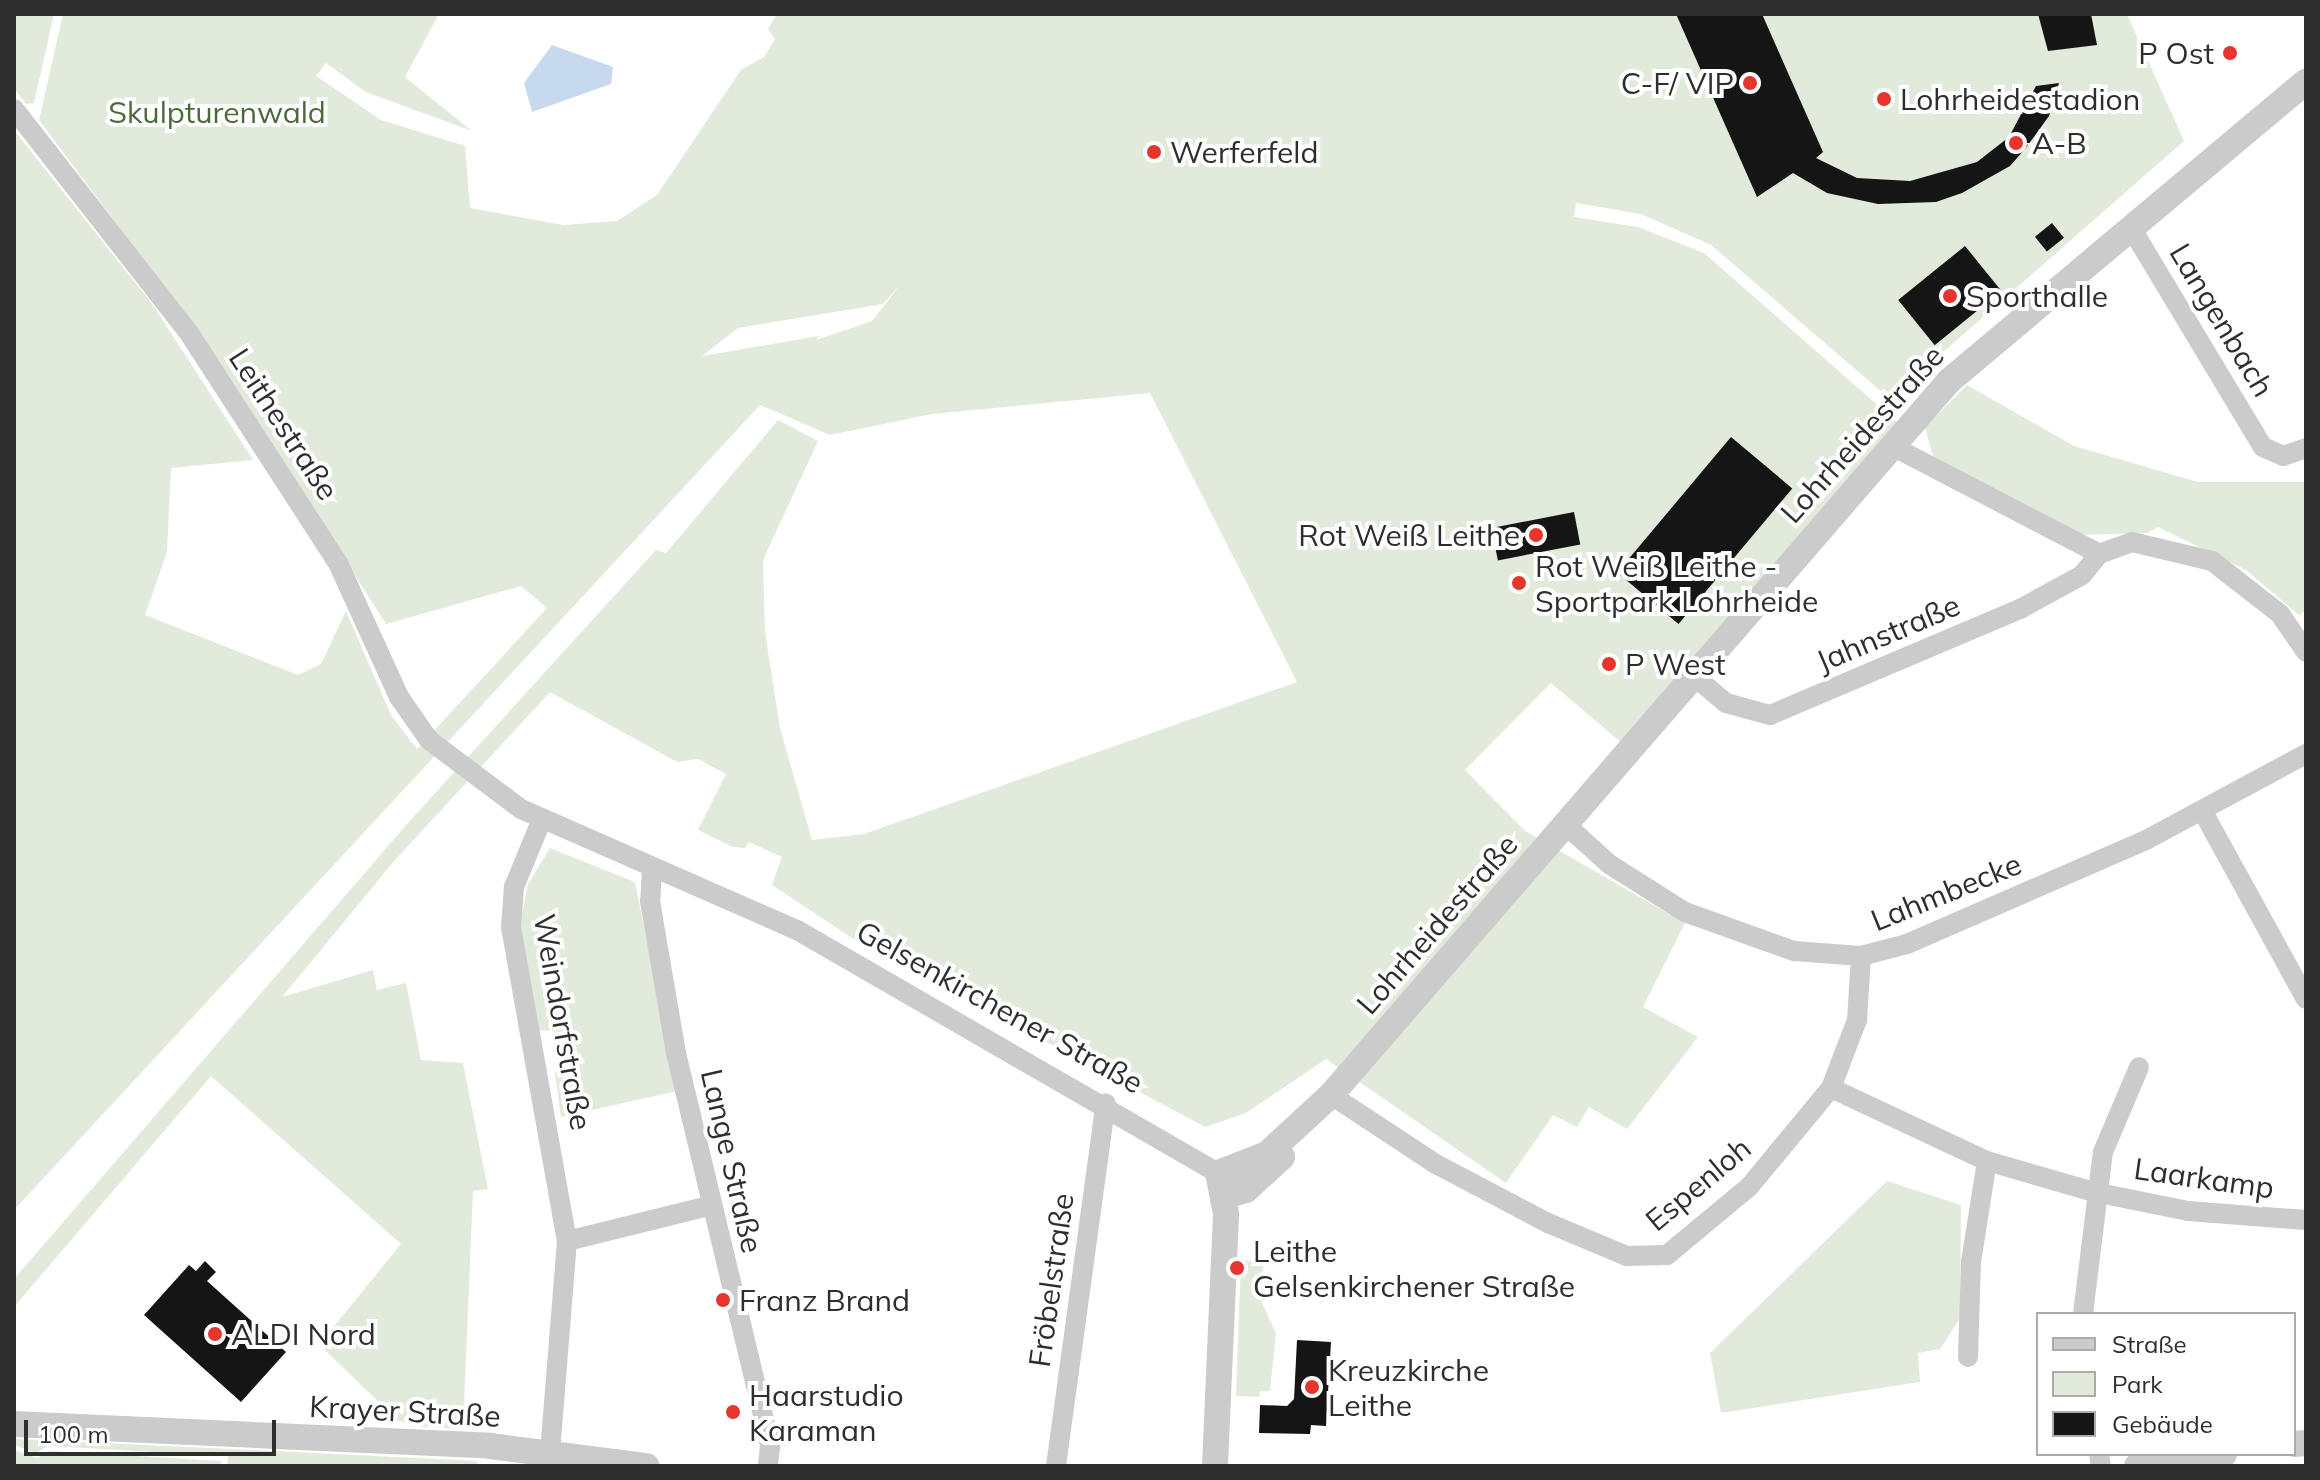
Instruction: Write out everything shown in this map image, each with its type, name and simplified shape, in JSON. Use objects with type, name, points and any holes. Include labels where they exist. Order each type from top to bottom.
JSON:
[{"type":"street","name":"Lohrheidestraße","points":[[1222,1185],[1294,1134],[1331,1095],[1890,445],[1987,344],[2306,81]]},
{"type":"street","name":"Leithestraße","points":[[14,109],[211,366],[338,563],[406,710],[429,740],[480,781]]},
{"type":"street","name":"Langenbach","points":[[2130,226],[2263,447],[2283,456],[2306,448]]},
{"type":"street","points":[[1890,445],[2099,554]]},
{"type":"street","name":"Jahnstraße","points":[[1694,676],[1726,703],[1770,715],[2020,609],[2082,575],[2099,554],[2132,542],[2212,561],[2280,614],[2306,652]]},
{"type":"street","name":"Lahmbecke","points":[[1566,825],[1609,864],[1685,912],[1794,951],[1861,956],[1907,944],[2203,812],[2306,754]]},
{"type":"street","name":"Gelsenkirchener Straße","points":[[480,781],[542,819],[797,930],[1106,1103],[1222,1185]]},
{"type":"street","points":[[2203,812],[2306,999]]},
{"type":"street","name":"Weindorfstraße","points":[[542,819],[514,887],[511,927],[567,1241],[550,1453]]},
{"type":"street","name":"Lange Straße","points":[[652,868],[650,901],[665,993],[770,1446],[768,1466]]},
{"type":"street","name":"Espenloh","points":[[1331,1095],[1434,1163],[1548,1223],[1627,1256],[1653,1258],[1678,1248],[1749,1187],[1831,1088],[1857,1020],[1861,956]]},
{"type":"street","name":"Laarkamp","points":[[2083,1312],[2094,1192],[2109,1132],[2139,1067]]},
{"type":"street","name":"Laarkamp","points":[[1831,1088],[1987,1161],[2094,1192],[2188,1211],[2306,1220]]},
{"type":"street","name":"Fröbelstraße","points":[[1056,1466],[1106,1103]]},
{"type":"street","points":[[1968,1357],[1971,1262],[1987,1161]]},
{"type":"street","points":[[1215,1466],[1222,1185]]},
{"type":"street","points":[[567,1241],[712,1205]]},
{"type":"street","name":"Krayer Straße","points":[[14,1424],[488,1456],[550,1453],[647,1466]]},
{"type":"street","points":[[2137,1466],[2210,1456]]},
{"type":"green space","name":"Skulpturenwald","points":[[14,14],[54,14],[34,103],[26,104],[14,88]]},
{"type":"green space","points":[[63,14],[439,14],[405,77],[472,131],[366,92],[326,63],[316,76],[381,120],[465,146],[470,208],[563,225],[617,221],[657,195],[741,70],[764,57],[775,39],[768,29],[777,14],[2127,14],[2184,141],[1934,360],[1897,405],[1711,245],[1641,214],[1576,203],[1574,217],[1638,227],[1704,253],[1897,422],[1623,744],[1551,683],[1465,770],[1525,831],[1685,923],[1643,1007],[1698,1037],[1627,1129],[1589,1107],[1577,1127],[1553,1115],[1506,1183],[1326,1059],[1246,1113],[1205,1127],[852,938],[772,885],[782,857],[749,842],[745,848],[733,847],[698,830],[726,774],[698,759],[677,762],[550,692],[395,860],[282,997],[373,970],[377,990],[406,983],[421,1060],[463,1063],[488,1189],[473,1191],[463,1429],[414,1426],[397,1420],[324,1349],[331,1330],[401,1244],[211,1076],[14,1307],[14,1279],[407,824],[656,550],[666,553],[778,420],[818,441],[763,560],[765,632],[780,728],[812,840],[864,834],[1297,682],[1150,393],[932,414],[830,435],[760,405],[14,1210],[14,130],[153,305],[253,460],[171,468],[167,552],[145,615],[298,675],[321,664],[346,611],[391,715],[417,749],[547,608],[521,586],[386,624],[217,359],[39,120]],"holes":[[[901,284],[872,321],[816,340],[819,336],[702,356],[738,328],[883,304]]]},
{"type":"green space","points":[[1967,385],[2074,446],[2198,482],[2306,482],[2306,611],[2299,615],[2246,570],[2158,527],[2147,533],[2078,535],[1933,457],[1925,427]]},
{"type":"green space","points":[[550,848],[635,882],[677,1091],[561,1117],[555,1073],[567,1070],[559,1032],[539,1030],[520,923],[528,884]]},
{"type":"green space","points":[[1887,1181],[1961,1205],[1960,1318],[1940,1349],[1918,1353],[1920,1382],[1721,1413],[1710,1353]]},
{"type":"green space","points":[[1241,1259],[1263,1265],[1262,1303],[1276,1333],[1270,1391],[1260,1391],[1259,1397],[1236,1396]]},
{"type":"green space","points":[[14,1439],[477,1461],[477,1466],[227,1466],[228,1456],[48,1446],[36,1453],[14,1445]]},
{"type":"green space","points":[[14,1450],[37,1458],[49,1451],[221,1461],[221,1466],[14,1466]]},
{"type":"water","points":[[552,45],[613,67],[611,84],[532,112],[524,83]]},
{"type":"building","name":"C-F/ VIP","points":[[1676,14],[1762,14],[1823,152],[1816,158],[1857,178],[1910,181],[1977,162],[2009,137],[2036,86],[2059,83],[2049,116],[2025,149],[2010,166],[1962,193],[1936,202],[1878,204],[1827,193],[1793,173],[1757,197]]},
{"type":"building","points":[[2038,14],[2091,14],[2097,45],[2048,51]]},
{"type":"building","points":[[2052,223],[2064,238],[2047,252],[2035,237]]},
{"type":"building","name":"Sporthalle","points":[[1965,246],[2002,291],[1935,345],[1898,300]]},
{"type":"building","points":[[1731,437],[1792,488],[1679,624],[1617,573]]},
{"type":"building","name":"Rot Weiß Leithe","points":[[1574,512],[1580,544],[1498,560],[1492,528]]},
{"type":"building","name":"ALDI Nord","points":[[205,1261],[216,1272],[207,1281],[286,1352],[241,1402],[144,1315],[189,1265],[196,1271]]},
{"type":"building","name":"Kreuzkirche Leithe","points":[[1297,1340],[1331,1342],[1326,1426],[1311,1425],[1310,1434],[1259,1433],[1260,1405],[1287,1406],[1294,1399]]},
{"type":"place","name":"P Ost","points":[[2230,53]]},
{"type":"place","name":"C-F/ VIP","points":[[1750,83]]},
{"type":"place","name":"Lohrheidestadion","points":[[1884,99]]},
{"type":"place","name":"A-B","points":[[2016,143]]},
{"type":"place","name":"Werferfeld","points":[[1154,152]]},
{"type":"place","name":"Sporthalle","points":[[1950,296]]},
{"type":"place","name":"Rot Weiß Leithe","points":[[1536,535]]},
{"type":"place","name":"Rot Weiß Leithe - Sportpark Lohrheide","points":[[1519,583]]},
{"type":"place","name":"P West","points":[[1609,664]]},
{"type":"place","name":"Leithe Gelsenkirchener Straße","points":[[1237,1268]]},
{"type":"place","name":"Franz Brand","points":[[723,1300]]},
{"type":"place","name":"ALDI Nord","points":[[215,1334]]},
{"type":"place","name":"Kreuzkirche Leithe","points":[[1312,1387]]},
{"type":"place","name":"Haarstudio Karaman","points":[[733,1412]]}]
